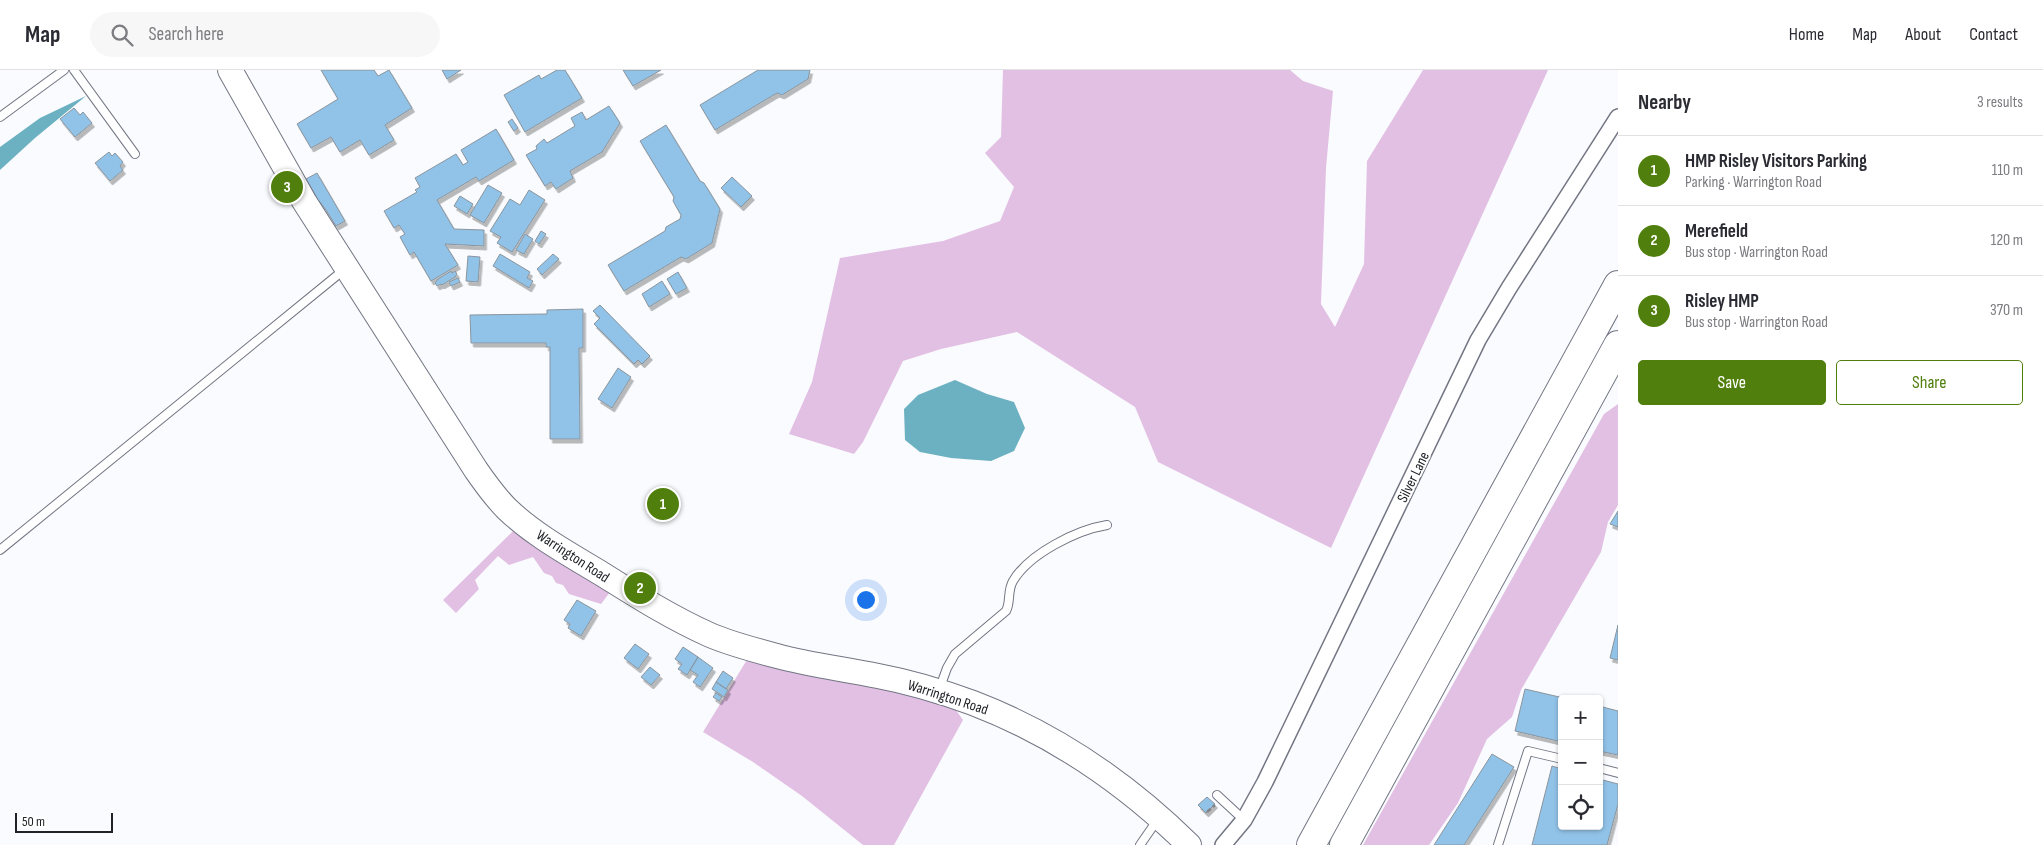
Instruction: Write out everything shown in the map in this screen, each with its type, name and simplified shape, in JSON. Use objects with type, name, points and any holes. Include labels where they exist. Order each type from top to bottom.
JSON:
[{"type":"highway","points":[[1312,845],[1618,285]]},
{"type":"highway","points":[[1344,845],[1618,345]]},
{"type":"main road","name":"Warrington Road","points":[[230,70],[304,201],[481,477],[507,509],[532,530],[645,601],[712,636],[780,657],[881,676],[980,706],[1052,741],[1116,782],[1159,817],[1189,845]]},
{"type":"street","name":"Silver Lane","points":[[1223,845],[1244,820],[1265,782],[1478,340],[1508,288],[1618,117]]},
{"type":"lane","points":[[0,117],[64,70]]},
{"type":"lane","points":[[74,70],[135,154]]},
{"type":"lane","points":[[0,550],[346,268]]},
{"type":"lane","points":[[938,692],[947,668],[955,654],[1006,611],[1010,587],[1025,567],[1050,548],[1075,533],[1107,525]]},
{"type":"lane","points":[[1498,845],[1528,751],[1558,758]]},
{"type":"lane","points":[[1603,769],[1618,773]]},
{"type":"lane","points":[[1217,795],[1244,820]]},
{"type":"lane","points":[[1140,845],[1159,817]]},
{"type":"path","points":[[1207,812],[1216,804]]},
{"type":"shaded area","points":[[1003,70],[1290,70],[1303,81],[1333,91],[1326,168],[1321,304],[1335,327],[1364,264],[1367,161],[1423,70],[1548,70],[1331,548],[1158,462],[1135,407],[1017,332],[941,349],[903,361],[863,442],[854,454],[789,434],[812,382],[840,258],[943,241],[1000,221],[1014,187],[985,153],[1001,137]]},
{"type":"shaded area","points":[[1618,404],[1618,505],[1608,522],[1601,552],[1521,690],[1512,717],[1487,739],[1458,803],[1429,845],[1363,845],[1604,414]]},
{"type":"shaded area","points":[[517,527],[610,592],[601,604],[569,594],[563,585],[556,583],[552,576],[544,573],[533,557],[509,565],[498,556],[475,580],[479,589],[456,613],[443,600]]},
{"type":"shaded area","points":[[748,658],[951,703],[963,720],[894,845],[863,845],[802,796],[753,762],[703,732]]},
{"type":"water","points":[[86,96],[0,170],[0,147],[40,118]]},
{"type":"water","points":[[955,380],[987,394],[1014,402],[1025,428],[1014,451],[991,461],[951,458],[920,452],[905,440],[904,409],[918,395]]},
{"type":"building","points":[[321,70],[374,70],[378,76],[389,70],[412,108],[385,125],[394,140],[369,155],[360,140],[340,152],[331,137],[311,148],[297,124],[338,99]]},
{"type":"building","points":[[442,70],[461,70],[447,79]]},
{"type":"building","points":[[557,70],[565,70],[582,98],[525,132],[504,95],[539,75],[541,79]]},
{"type":"building","points":[[623,70],[661,70],[633,86]]},
{"type":"building","points":[[758,70],[810,70],[808,79],[782,95],[777,93],[715,130],[700,105]]},
{"type":"building","points":[[609,106],[620,123],[602,152],[570,171],[573,178],[556,189],[551,182],[545,186],[526,155],[537,149],[536,146],[544,139],[547,143],[575,126],[571,118],[582,112],[586,120]]},
{"type":"building","points":[[74,108],[80,115],[83,112],[92,123],[75,137],[60,119]]},
{"type":"building","points":[[512,119],[518,128],[514,131],[508,122]]},
{"type":"building","points":[[666,125],[700,181],[704,183],[720,209],[712,243],[686,259],[681,257],[624,291],[608,265],[665,231],[666,227],[680,219],[681,215],[673,201],[674,197],[640,141]]},
{"type":"building","points":[[496,129],[514,160],[479,181],[476,177],[437,200],[454,229],[484,230],[484,246],[445,244],[458,265],[431,281],[414,252],[410,255],[400,237],[405,234],[399,225],[394,228],[384,211],[417,192],[415,190],[420,187],[415,178],[456,154],[463,165],[468,162],[461,150]]},
{"type":"building","points":[[109,152],[112,156],[115,153],[123,162],[120,166],[123,170],[110,181],[95,163]]},
{"type":"building","points":[[317,173],[345,221],[336,226],[326,210],[314,197],[316,196],[306,179]]},
{"type":"building","points":[[732,177],[752,196],[741,207],[721,188]]},
{"type":"building","points":[[488,185],[502,193],[484,223],[470,215]]},
{"type":"building","points":[[529,190],[545,200],[512,252],[497,243],[501,237],[490,231],[510,199],[520,205]]},
{"type":"building","points":[[460,196],[473,204],[467,214],[454,206]]},
{"type":"building","points":[[541,231],[546,234],[539,244],[535,241]]},
{"type":"building","points":[[525,234],[533,239],[524,254],[516,250]]},
{"type":"building","points":[[500,254],[530,272],[527,278],[533,281],[529,288],[493,266]]},
{"type":"building","points":[[553,254],[559,259],[542,275],[537,269]]},
{"type":"building","points":[[468,256],[480,257],[478,282],[466,281]]},
{"type":"building","points":[[451,271],[452,273],[455,271],[457,274],[455,277],[437,286],[435,283],[438,279]]},
{"type":"building","points":[[678,272],[687,288],[676,294],[667,279]]},
{"type":"building","points":[[458,278],[460,282],[451,286],[449,282]]},
{"type":"building","points":[[662,281],[670,294],[649,307],[642,294]]},
{"type":"building","points":[[600,305],[650,356],[642,364],[638,360],[634,364],[594,324],[600,318],[593,311]]},
{"type":"building","points":[[583,309],[583,348],[579,348],[580,439],[550,439],[550,347],[546,347],[546,343],[471,343],[470,315],[547,314],[547,310]]},
{"type":"building","points":[[618,368],[631,377],[612,408],[598,399]]},
{"type":"building","points":[[1618,511],[1618,527],[1610,524]]},
{"type":"building","points":[[577,600],[596,611],[581,636],[568,628],[570,624],[564,620]]},
{"type":"building","points":[[1618,625],[1618,660],[1610,658]]},
{"type":"building","points":[[635,644],[649,654],[638,669],[624,658]]},
{"type":"building","points":[[683,647],[698,657],[687,675],[678,669],[682,664],[675,659]]},
{"type":"building","points":[[698,657],[713,668],[700,687],[693,682],[698,675],[690,670]]},
{"type":"building","points":[[650,667],[660,675],[651,685],[641,677]]},
{"type":"building","points":[[723,671],[733,678],[726,689],[716,682]]},
{"type":"building","points":[[716,682],[728,690],[724,697],[712,689]]},
{"type":"building","points":[[1525,689],[1558,697],[1558,741],[1515,731]]},
{"type":"building","points":[[716,693],[722,697],[719,701],[713,697]]},
{"type":"building","points":[[1603,707],[1618,711],[1618,755],[1603,752]]},
{"type":"building","points":[[1492,754],[1514,767],[1464,845],[1434,845]]},
{"type":"building","points":[[1552,766],[1558,768],[1558,830],[1603,830],[1603,780],[1618,784],[1618,804],[1607,845],[1532,845]]},
{"type":"building","points":[[1207,797],[1215,804],[1206,813],[1198,805]]},
{"type":"place","name":"Risley HMP","points":[[287,187]]},
{"type":"place","name":"HMP Risley Visitors Parking","points":[[663,504]]},
{"type":"place","name":"Merefield","points":[[640,588]]}]
